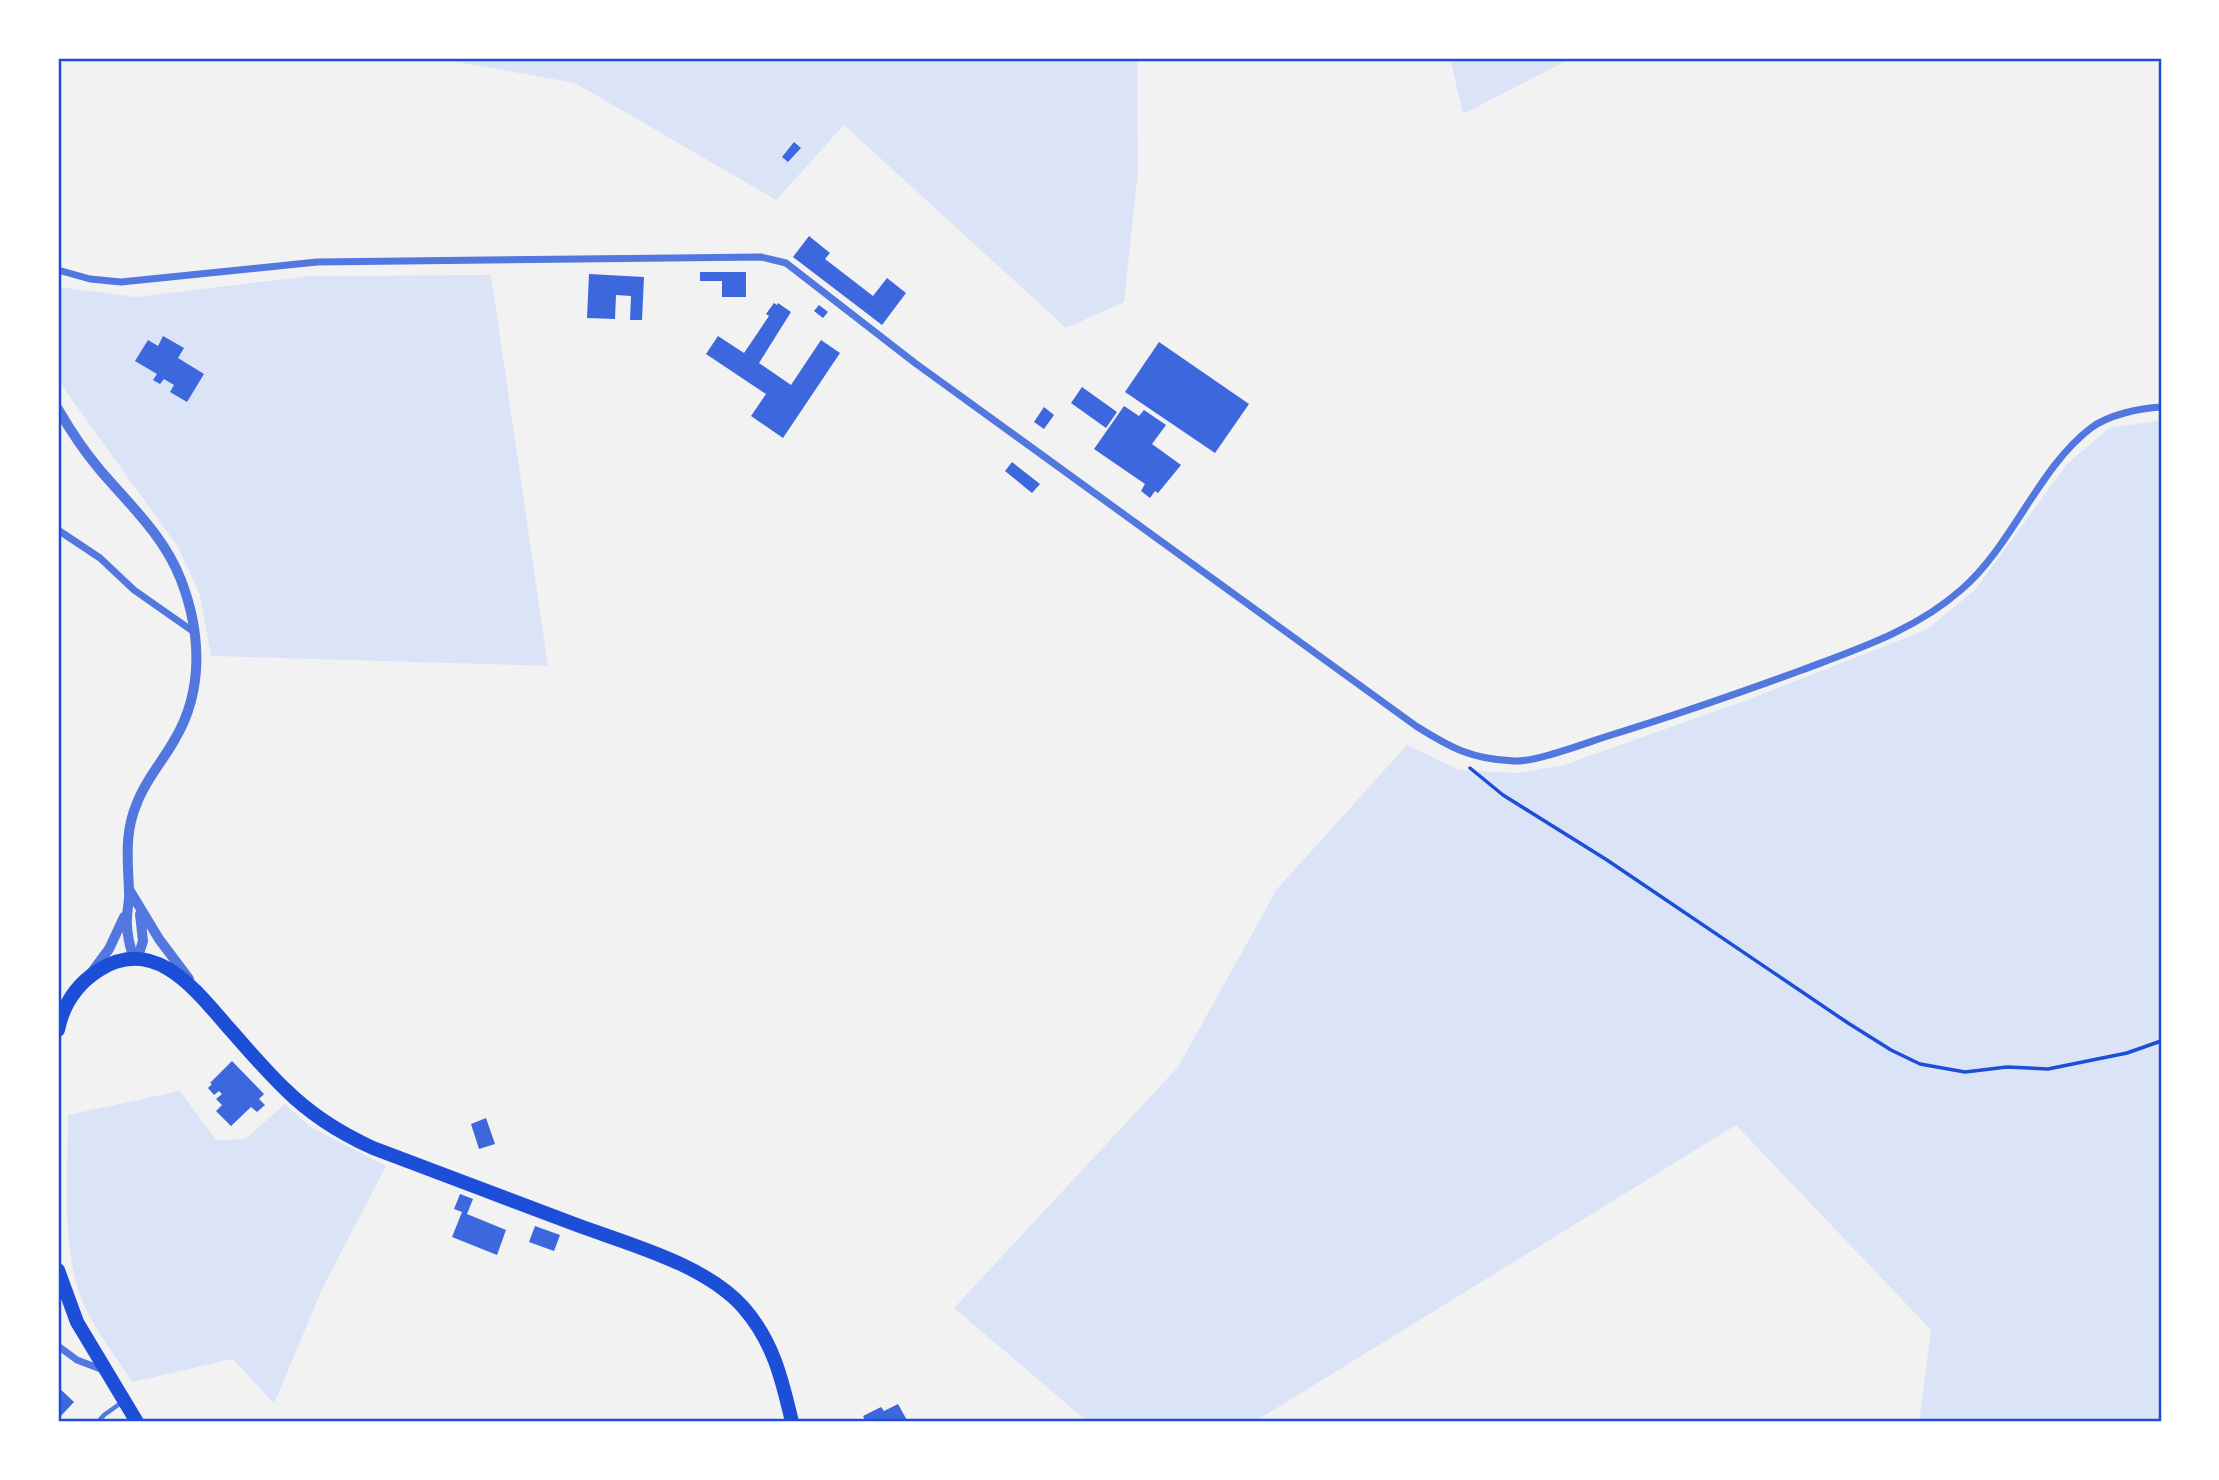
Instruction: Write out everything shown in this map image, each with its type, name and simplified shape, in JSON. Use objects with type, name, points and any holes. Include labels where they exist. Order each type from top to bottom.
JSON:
[{"type":"highway","points":[[58,1030],[68,1001],[85,981],[104,968],[136,960],[166,967],[199,993],[285,1090],[334,1129],[373,1148],[647,1251],[720,1287],[742,1306],[772,1348],[792,1422]]},
{"type":"highway","points":[[58,1270],[69,1307],[137,1422]]},
{"type":"street","points":[[58,270],[90,279],[121,282],[317,262],[761,257],[786,262],[915,363],[1416,726],[1458,751],[1517,761],[1707,705],[1869,645],[1919,621],[1964,588],[1994,552],[2060,459],[2092,427],[2138,408],[2161,407]]},
{"type":"street","points":[[58,409],[87,453],[143,517],[169,554],[186,596],[194,633],[197,669],[188,715],[140,794],[131,821],[126,850],[129,893],[127,929],[136,960]]},
{"type":"street","points":[[58,530],[100,558],[134,590],[194,633]]},
{"type":"street","points":[[129,893],[199,993]]},
{"type":"street","points":[[85,981],[103,960],[116,936],[129,893]]},
{"type":"street","points":[[136,960],[143,932],[139,909]]},
{"type":"street","points":[[58,1346],[76,1360],[106,1371]]},
{"type":"lane","points":[[98,1422],[125,1400]]},
{"type":"path","points":[[1466,764],[1514,802],[1891,1050],[1920,1064],[1965,1072],[2007,1067],[2048,1069],[2127,1053],[2161,1041]]},
{"type":"shaded area","points":[[434,58],[1137,58],[1138,171],[1124,302],[1066,328],[844,125],[776,200],[575,83]]},
{"type":"shaded area","points":[[1450,58],[1572,58],[1463,114]]},
{"type":"shaded area","points":[[491,275],[548,666],[211,656],[200,595],[178,547],[62,386],[58,370],[58,287],[136,297],[311,276]]},
{"type":"shaded area","points":[[2161,420],[2161,1422],[1919,1422],[1931,1330],[1736,1125],[1254,1422],[1088,1422],[954,1308],[1178,1067],[1277,889],[1407,745],[1459,770],[1516,773],[1564,765],[1744,701],[1926,630],[1975,590],[2067,464],[2109,428]]},
{"type":"shaded area","points":[[180,1091],[216,1140],[245,1139],[285,1104],[312,1128],[386,1166],[322,1289],[274,1404],[233,1359],[132,1382],[93,1322],[79,1291],[69,1242],[67,1216],[68,1115]]},
{"type":"building","points":[[794,142],[801,148],[788,162],[782,157]]},
{"type":"building","points":[[809,236],[830,253],[825,259],[873,296],[887,278],[906,293],[882,325],[793,257]]},
{"type":"building","points":[[700,272],[746,272],[746,297],[722,297],[722,281],[700,281]]},
{"type":"building","points":[[589,274],[644,277],[642,320],[630,320],[631,296],[616,295],[615,319],[587,318]]},
{"type":"building","points":[[774,303],[791,312],[759,363],[791,385],[821,340],[840,353],[783,438],[751,416],[766,394],[706,354],[718,336],[744,353],[769,316],[766,314]]},
{"type":"building","points":[[819,305],[828,312],[823,318],[814,311]]},
{"type":"building","points":[[163,336],[184,348],[178,358],[204,374],[187,402],[170,392],[174,385],[164,379],[160,384],[153,380],[157,374],[135,361],[148,340],[158,346]]},
{"type":"building","points":[[1159,342],[1249,404],[1215,453],[1125,392]]},
{"type":"building","points":[[1082,387],[1117,412],[1106,428],[1071,403]]},
{"type":"building","points":[[1124,406],[1139,416],[1144,410],[1166,425],[1152,444],[1181,465],[1158,493],[1155,491],[1150,498],[1141,491],[1145,484],[1094,449]]},
{"type":"building","points":[[1044,407],[1054,415],[1044,429],[1034,422]]},
{"type":"building","points":[[1012,462],[1040,484],[1032,493],[1005,471]]},
{"type":"building","points":[[232,1061],[264,1094],[259,1099],[265,1105],[257,1112],[251,1107],[231,1126],[216,1111],[222,1105],[216,1099],[222,1094],[219,1091],[214,1095],[208,1088]]},
{"type":"building","points":[[486,1118],[495,1144],[479,1149],[471,1124]]},
{"type":"building","points":[[460,1194],[473,1199],[467,1214],[506,1230],[497,1255],[452,1237],[462,1212],[454,1209]]},
{"type":"building","points":[[535,1226],[560,1235],[554,1251],[529,1242]]},
{"type":"building","points":[[58,1387],[74,1402],[58,1419]]},
{"type":"building","points":[[898,1404],[908,1422],[866,1422],[863,1416],[881,1407],[884,1411]]}]
